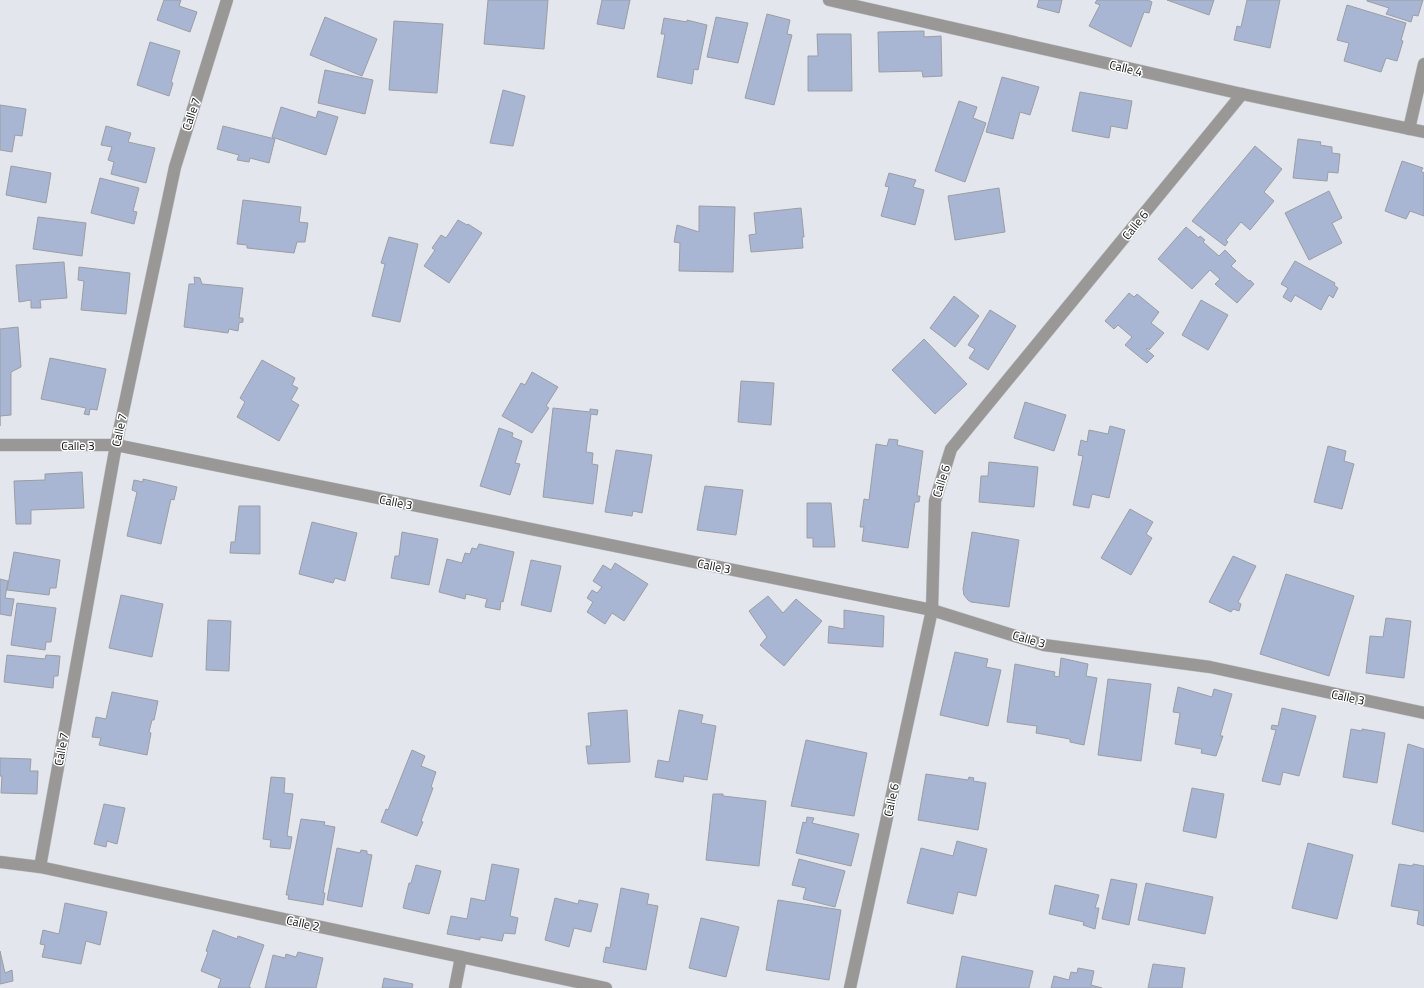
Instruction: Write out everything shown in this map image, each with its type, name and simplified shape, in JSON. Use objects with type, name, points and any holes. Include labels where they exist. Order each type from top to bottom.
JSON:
[{"type":"street","name":"Calle 7","points":[[40,867],[116,446],[175,167],[228,0]]},
{"type":"street","name":"Calle 4","points":[[830,0],[1242,94],[1424,132]]},
{"type":"street","points":[[1409,128],[1424,64]]},
{"type":"street","name":"Calle 6","points":[[850,988],[932,610],[935,501],[952,449],[1242,94]]},
{"type":"street","name":"Calle 3","points":[[0,445],[116,446],[932,610],[1044,645],[1210,667],[1424,713]]},
{"type":"street","name":"Calle 2","points":[[0,862],[40,867],[606,988]]},
{"type":"street","points":[[454,988],[461,957]]},
{"type":"building","points":[[164,0],[181,0],[179,6],[197,12],[190,32],[157,20]]},
{"type":"building","points":[[488,0],[548,0],[544,49],[484,44]]},
{"type":"building","points":[[602,0],[630,0],[624,29],[597,24]]},
{"type":"building","points":[[1039,0],[1062,0],[1059,13],[1037,7]]},
{"type":"building","points":[[1097,0],[1148,0],[1152,2],[1149,13],[1144,12],[1131,47],[1089,26],[1100,5],[1095,3]]},
{"type":"building","points":[[1167,0],[1214,0],[1209,15]]},
{"type":"building","points":[[1247,0],[1280,0],[1270,48],[1234,40],[1237,26],[1241,27]]},
{"type":"building","points":[[1367,0],[1423,0],[1418,16],[1413,15],[1411,22],[1386,14],[1389,8]]},
{"type":"building","points":[[1347,5],[1406,23],[1401,40],[1403,41],[1397,61],[1386,58],[1381,72],[1344,61],[1349,43],[1337,40]]},
{"type":"building","points":[[767,14],[790,20],[787,34],[792,35],[774,105],[745,98]]},
{"type":"building","points":[[325,17],[377,39],[362,76],[310,55]]},
{"type":"building","points":[[716,17],[748,23],[738,63],[707,57]]},
{"type":"building","points":[[664,18],[687,22],[687,20],[707,25],[698,70],[694,69],[692,84],[657,77],[665,34],[661,34]]},
{"type":"building","points":[[394,21],[443,24],[437,93],[389,90]]},
{"type":"building","points":[[924,31],[924,37],[941,36],[942,76],[923,77],[922,71],[879,72],[878,32]]},
{"type":"building","points":[[817,34],[851,34],[852,91],[808,91],[808,56],[818,56]]},
{"type":"building","points":[[150,42],[180,51],[171,82],[173,83],[169,96],[137,85]]},
{"type":"building","points":[[325,70],[373,80],[365,114],[318,103]]},
{"type":"building","points":[[1002,77],[1039,87],[1030,115],[1020,112],[1013,139],[986,132]]},
{"type":"building","points":[[503,90],[525,96],[513,146],[490,143]]},
{"type":"building","points":[[1080,92],[1132,101],[1127,129],[1111,126],[1109,138],[1072,131]]},
{"type":"building","points":[[959,101],[977,107],[973,118],[986,123],[965,182],[935,171]]},
{"type":"building","points":[[0,105],[26,109],[22,136],[15,135],[12,152],[0,150]]},
{"type":"building","points":[[281,107],[316,118],[318,111],[338,117],[326,155],[272,137]]},
{"type":"building","points":[[106,126],[131,133],[128,142],[155,148],[146,183],[111,174],[114,162],[108,160],[112,147],[101,145]]},
{"type":"building","points":[[223,126],[275,139],[269,163],[250,158],[249,162],[237,160],[239,155],[217,149]]},
{"type":"building","points":[[1298,139],[1321,142],[1320,145],[1332,147],[1332,153],[1340,154],[1338,173],[1328,172],[1327,181],[1293,178]]},
{"type":"building","points":[[1255,146],[1282,169],[1264,192],[1274,201],[1250,230],[1241,222],[1226,240],[1228,242],[1225,246],[1192,221]]},
{"type":"building","points":[[1402,161],[1423,168],[1421,171],[1424,173],[1424,216],[1410,211],[1406,219],[1385,211]]},
{"type":"building","points":[[11,166],[51,173],[46,203],[6,195]]},
{"type":"building","points":[[889,173],[916,180],[913,187],[924,190],[915,225],[881,216],[889,187],[885,186]]},
{"type":"building","points":[[100,178],[139,188],[133,211],[137,212],[134,224],[91,213]]},
{"type":"building","points":[[999,188],[1005,232],[955,240],[948,196]]},
{"type":"building","points":[[1329,191],[1342,218],[1332,223],[1342,243],[1309,260],[1285,213]]},
{"type":"building","points":[[243,200],[301,207],[299,222],[308,223],[305,242],[297,242],[294,253],[247,248],[247,245],[237,244]]},
{"type":"building","points":[[699,206],[735,207],[733,272],[679,271],[680,243],[674,242],[677,225],[699,232]]},
{"type":"building","points":[[801,208],[804,237],[802,237],[803,248],[751,252],[749,235],[756,234],[754,213]]},
{"type":"building","points":[[38,217],[86,223],[82,256],[33,249]]},
{"type":"building","points":[[458,220],[467,225],[468,224],[482,233],[449,283],[424,266],[435,250],[432,248],[441,235],[446,238]]},
{"type":"building","points":[[1186,227],[1199,238],[1200,236],[1205,240],[1203,242],[1219,256],[1225,250],[1236,261],[1231,266],[1254,284],[1237,303],[1215,284],[1220,279],[1210,270],[1192,289],[1158,259]]},
{"type":"building","points":[[389,237],[418,244],[400,322],[372,316],[385,264],[381,263]]},
{"type":"building","points":[[1295,261],[1335,283],[1334,285],[1338,288],[1333,298],[1329,295],[1321,310],[1295,295],[1291,302],[1283,297],[1288,288],[1281,284]]},
{"type":"building","points":[[64,262],[67,298],[40,300],[41,308],[31,308],[31,300],[19,302],[16,265]]},
{"type":"building","points":[[79,267],[130,273],[126,314],[81,310],[84,281],[78,280]]},
{"type":"building","points":[[194,277],[200,278],[202,284],[243,288],[239,318],[243,318],[243,322],[239,323],[238,331],[229,329],[228,333],[184,327],[189,284],[195,284]]},
{"type":"building","points":[[1129,293],[1134,297],[1137,294],[1159,312],[1151,323],[1164,333],[1149,350],[1147,348],[1146,349],[1154,356],[1147,363],[1125,345],[1132,337],[1118,325],[1114,329],[1105,321]]},
{"type":"building","points":[[954,296],[979,316],[955,347],[930,328]]},
{"type":"building","points":[[1201,300],[1228,315],[1208,350],[1182,335]]},
{"type":"building","points":[[990,310],[1016,326],[988,370],[969,358],[975,349],[968,345]]},
{"type":"building","points":[[18,327],[21,367],[11,372],[11,415],[0,416],[0,329]]},
{"type":"building","points":[[924,339],[967,384],[935,414],[892,370]]},
{"type":"building","points":[[50,358],[106,369],[97,410],[90,409],[89,415],[84,414],[86,408],[41,399]]},
{"type":"building","points":[[262,360],[295,378],[292,385],[298,388],[291,400],[299,405],[279,441],[237,417],[245,402],[240,398]]},
{"type":"building","points":[[532,372],[558,387],[546,406],[549,408],[532,433],[502,416],[521,383],[525,385]]},
{"type":"building","points":[[741,381],[774,383],[771,425],[738,422]]},
{"type":"building","points":[[1025,402],[1066,415],[1054,451],[1014,438]]},
{"type":"building","points":[[553,408],[590,412],[590,409],[598,410],[597,415],[591,414],[586,452],[593,453],[592,464],[598,465],[593,504],[543,497]]},
{"type":"building","points":[[1110,426],[1125,430],[1109,498],[1092,494],[1089,508],[1073,505],[1083,456],[1078,455],[1081,440],[1087,442],[1089,430],[1108,434]]},
{"type":"building","points":[[499,428],[513,433],[512,437],[522,441],[515,463],[520,464],[510,495],[480,486]]},
{"type":"building","points":[[889,439],[898,440],[897,445],[923,451],[917,496],[920,496],[919,502],[915,502],[908,548],[862,541],[864,527],[860,527],[864,499],[869,500],[876,444],[887,446]]},
{"type":"building","points":[[1328,446],[1346,451],[1344,461],[1354,464],[1342,509],[1314,502]]},
{"type":"building","points":[[616,450],[652,455],[642,513],[633,511],[632,516],[605,512]]},
{"type":"building","points":[[989,462],[1038,467],[1034,507],[979,502],[981,476],[988,476]]},
{"type":"building","points":[[82,472],[84,508],[31,510],[31,524],[16,524],[14,481],[45,480],[45,474]]},
{"type":"building","points":[[143,479],[177,487],[174,500],[171,499],[161,544],[127,536],[137,492],[132,490],[134,480],[143,482]]},
{"type":"building","points":[[705,486],[743,490],[736,535],[697,530]]},
{"type":"building","points":[[807,503],[831,503],[835,547],[813,547],[813,538],[807,538]]},
{"type":"building","points":[[239,506],[260,506],[260,554],[230,553],[231,542],[235,542]]},
{"type":"building","points":[[1130,509],[1153,522],[1146,534],[1152,538],[1131,575],[1101,558]]},
{"type":"building","points":[[312,522],[357,533],[345,581],[335,578],[333,583],[299,574]]},
{"type":"building","points":[[402,532],[438,539],[429,585],[391,578],[395,556],[399,556]]},
{"type":"building","points":[[972,532],[1019,540],[1009,607],[971,602],[964,595],[963,589]]},
{"type":"building","points":[[479,544],[514,552],[500,610],[485,607],[487,599],[466,594],[465,599],[439,592],[447,559],[462,563],[465,553],[470,554],[472,548],[477,549]]},
{"type":"building","points":[[14,552],[60,560],[56,588],[50,588],[49,595],[7,590]]},
{"type":"building","points":[[1233,556],[1256,566],[1238,602],[1241,604],[1239,611],[1233,609],[1231,612],[1209,602]]},
{"type":"building","points":[[531,560],[561,566],[551,612],[521,605]]},
{"type":"building","points":[[615,563],[648,584],[624,621],[612,613],[605,624],[587,612],[593,602],[587,598],[592,590],[597,593],[602,587],[593,581],[603,565],[611,570]]},
{"type":"building","points":[[1286,574],[1354,596],[1329,676],[1260,654]]},
{"type":"building","points":[[0,579],[8,581],[5,598],[14,599],[11,616],[0,614]]},
{"type":"building","points":[[121,595],[163,604],[152,657],[109,648]]},
{"type":"building","points":[[768,596],[783,613],[796,599],[822,621],[784,666],[760,645],[767,637],[749,611]]},
{"type":"building","points":[[17,603],[56,608],[51,642],[46,642],[45,650],[11,645]]},
{"type":"building","points":[[844,610],[884,616],[883,647],[828,643],[829,626],[844,629]]},
{"type":"building","points":[[1386,618],[1411,621],[1404,678],[1366,673],[1370,636],[1383,637]]},
{"type":"building","points":[[208,620],[231,621],[229,671],[206,670]]},
{"type":"building","points":[[955,652],[988,659],[986,667],[1001,670],[988,726],[940,715]]},
{"type":"building","points":[[7,655],[45,659],[46,655],[60,656],[58,676],[54,676],[53,688],[4,682]]},
{"type":"building","points":[[1061,658],[1088,664],[1086,676],[1097,678],[1084,745],[1070,742],[1070,739],[1036,733],[1037,726],[1007,722],[1015,664],[1055,672],[1054,676],[1059,677]]},
{"type":"building","points":[[1108,679],[1151,684],[1141,761],[1098,755]]},
{"type":"building","points":[[1178,687],[1212,697],[1214,689],[1232,694],[1220,736],[1223,736],[1216,756],[1201,753],[1202,749],[1175,744],[1180,713],[1173,712]]},
{"type":"building","points":[[112,692],[158,701],[154,720],[152,720],[149,732],[151,733],[147,755],[99,745],[101,738],[92,737],[96,717],[106,719]]},
{"type":"building","points":[[1282,708],[1316,716],[1299,776],[1283,772],[1280,785],[1262,781],[1276,730],[1271,729],[1272,725],[1278,726]]},
{"type":"building","points":[[627,710],[630,762],[588,764],[586,746],[591,746],[588,713]]},
{"type":"building","points":[[679,710],[703,715],[701,723],[716,726],[707,780],[684,776],[683,782],[655,777],[658,760],[669,762]]},
{"type":"building","points":[[1351,729],[1362,731],[1362,729],[1385,733],[1377,783],[1343,777]]},
{"type":"building","points":[[806,740],[867,753],[854,816],[791,806]]},
{"type":"building","points":[[1408,744],[1424,749],[1424,832],[1392,824]]},
{"type":"building","points":[[412,750],[425,756],[421,766],[436,772],[431,787],[433,788],[421,821],[423,822],[417,836],[381,822],[386,809],[388,810]]},
{"type":"building","points":[[0,758],[31,759],[30,771],[38,771],[37,794],[1,793],[2,776],[0,776]]},
{"type":"building","points":[[926,774],[968,780],[969,777],[974,778],[973,781],[986,783],[978,830],[918,820]]},
{"type":"building","points":[[271,777],[285,778],[284,793],[293,794],[287,836],[292,837],[290,849],[270,847],[271,840],[263,839]]},
{"type":"building","points":[[1192,788],[1224,794],[1216,838],[1183,831]]},
{"type":"building","points":[[713,794],[723,794],[723,796],[766,801],[759,866],[706,860]]},
{"type":"building","points":[[104,804],[125,808],[117,844],[107,841],[106,847],[94,844]]},
{"type":"building","points":[[807,817],[814,818],[812,823],[859,834],[851,866],[796,853],[803,822],[806,823]]},
{"type":"building","points":[[301,819],[325,822],[324,825],[335,827],[323,893],[325,893],[323,905],[288,899],[289,895],[286,895]]},
{"type":"building","points":[[957,841],[987,849],[976,896],[958,892],[953,914],[907,903],[921,848],[953,856]]},
{"type":"building","points":[[1308,843],[1353,855],[1337,919],[1292,908]]},
{"type":"building","points":[[337,848],[360,853],[361,850],[367,851],[367,854],[372,855],[362,907],[327,900]]},
{"type":"building","points":[[799,859],[845,871],[835,907],[803,899],[806,888],[792,885]]},
{"type":"building","points":[[492,864],[519,869],[510,916],[518,918],[515,934],[504,933],[502,941],[480,937],[480,940],[447,934],[451,916],[467,919],[471,898],[485,901]]},
{"type":"building","points":[[1399,864],[1424,866],[1424,926],[1417,924],[1419,911],[1391,906]]},
{"type":"building","points":[[416,865],[441,871],[429,914],[403,908],[409,883],[411,883]]},
{"type":"building","points":[[1111,879],[1137,884],[1129,925],[1102,919]]},
{"type":"building","points":[[1146,883],[1213,897],[1205,934],[1138,920]]},
{"type":"building","points":[[1055,885],[1099,895],[1095,908],[1099,908],[1095,929],[1083,925],[1084,922],[1049,914]]},
{"type":"building","points":[[621,888],[649,894],[647,904],[658,906],[646,970],[603,962],[606,947],[610,948]]},
{"type":"building","points":[[555,898],[578,904],[579,900],[598,904],[591,932],[574,928],[569,947],[545,940]]},
{"type":"building","points":[[778,900],[841,910],[829,980],[766,970]]},
{"type":"building","points":[[65,903],[107,912],[100,945],[86,941],[81,964],[42,957],[45,945],[40,944],[43,930],[59,934]]},
{"type":"building","points":[[701,918],[739,927],[726,977],[689,968]]},
{"type":"building","points":[[213,930],[237,939],[238,936],[264,945],[249,987],[251,988],[218,988],[221,979],[201,971],[208,952],[206,951]]},
{"type":"building","points":[[0,951],[5,973],[12,970],[13,981],[0,984]]},
{"type":"building","points":[[298,952],[323,958],[316,988],[265,988],[273,955],[285,958],[286,954],[296,957]]},
{"type":"building","points":[[962,956],[1033,971],[1029,988],[956,988]]},
{"type":"building","points":[[1153,964],[1185,968],[1182,988],[1148,988]]},
{"type":"building","points":[[1078,968],[1094,971],[1091,985],[1102,988],[1051,988],[1054,976],[1069,980],[1071,972],[1077,973]]},
{"type":"building","points":[[384,978],[413,984],[412,988],[382,988]]}]
